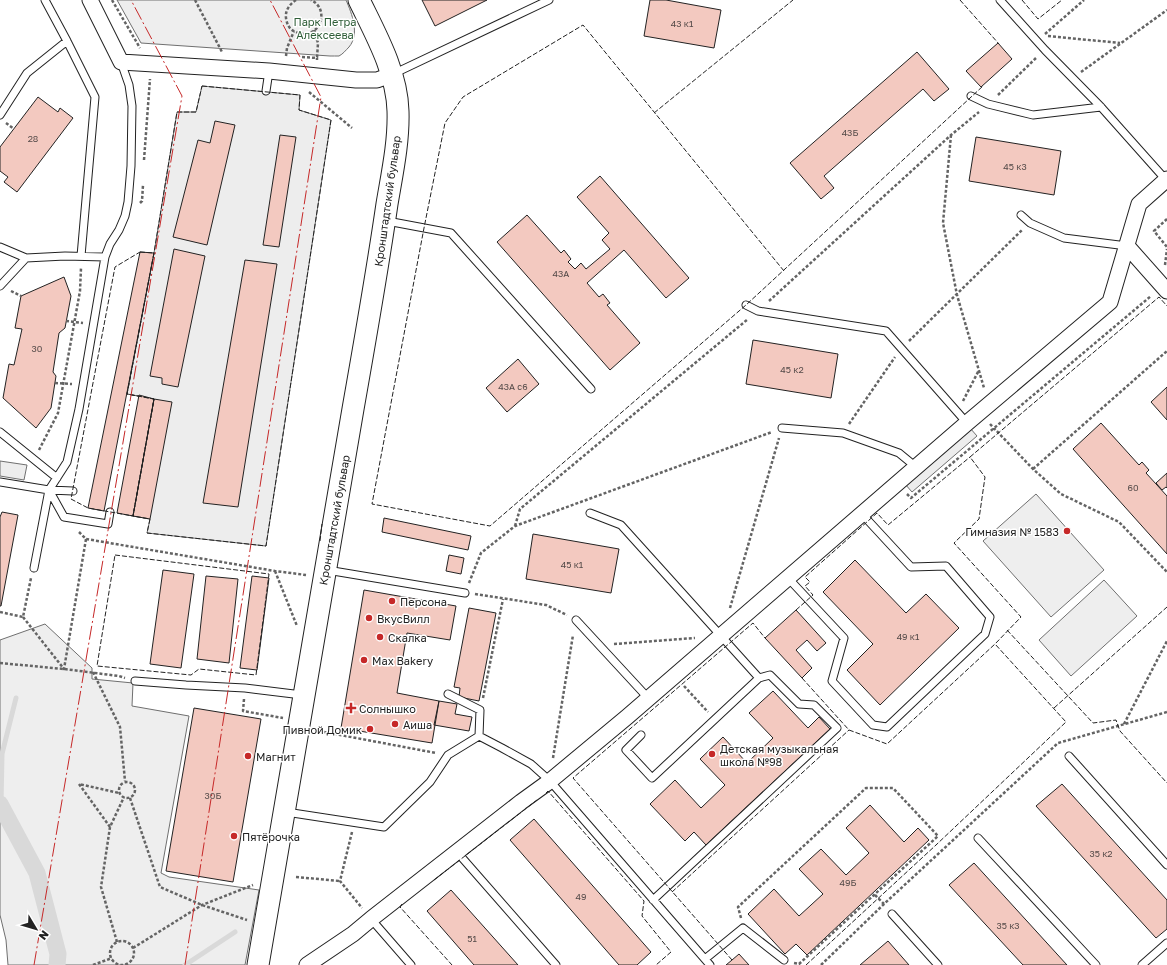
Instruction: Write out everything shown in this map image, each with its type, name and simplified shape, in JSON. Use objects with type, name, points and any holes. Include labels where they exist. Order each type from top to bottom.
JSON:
[{"type":"main road","name":"Кронштадтский бульвар","points":[[258,965],[304,695],[317,572],[378,264],[397,134],[398,111],[396,90],[387,62],[359,0]]},
{"type":"street","points":[[90,0],[121,62],[269,71],[356,80],[377,80],[391,75]]},
{"type":"street","points":[[307,965],[353,934],[550,781],[722,636],[916,467],[962,418],[991,403],[1110,302],[1139,204],[1166,179]]},
{"type":"street","points":[[1127,246],[1165,289]]},
{"type":"lane","points":[[45,0],[95,98],[81,256]]},
{"type":"lane","points":[[391,75],[549,0]]},
{"type":"lane","points":[[1000,0],[1045,50],[1101,107],[1166,179]]},
{"type":"lane","points":[[0,115],[27,73],[67,41]]},
{"type":"lane","points":[[34,568],[49,490],[67,462],[105,257],[110,244],[120,230],[128,202],[132,106],[129,85],[121,62]]},
{"type":"lane","points":[[266,91],[269,71]]},
{"type":"lane","points":[[971,96],[988,104],[1033,115],[1101,107]]},
{"type":"lane","points":[[1021,215],[1030,223],[1064,238],[1127,246]]},
{"type":"lane","points":[[385,220],[451,233],[591,390]]},
{"type":"lane","points":[[0,247],[26,258],[65,256],[105,257]]},
{"type":"lane","points":[[0,286],[26,258]]},
{"type":"lane","points":[[746,305],[758,311],[886,331],[962,418]]},
{"type":"lane","points":[[782,428],[843,433],[899,453],[916,467]]},
{"type":"lane","points":[[0,432],[57,478]]},
{"type":"lane","points":[[0,482],[49,490],[73,491]]},
{"type":"lane","points":[[49,490],[64,517],[108,524],[110,512]]},
{"type":"lane","points":[[590,513],[621,525],[759,678]]},
{"type":"lane","points":[[788,578],[844,638],[832,681],[873,725],[888,727],[985,634],[990,617],[946,566],[911,567],[862,514]]},
{"type":"lane","points":[[317,572],[465,593]]},
{"type":"lane","points":[[576,620],[649,698]]},
{"type":"lane","points":[[641,735],[626,750],[652,778],[759,678],[770,675],[799,704],[814,705],[837,728],[653,900]]},
{"type":"lane","points":[[135,681],[245,688],[304,695]]},
{"type":"lane","points":[[448,694],[480,710],[479,736]]},
{"type":"lane","points":[[479,736],[531,764],[550,781],[710,965]]},
{"type":"lane","points":[[284,812],[384,827],[430,782],[448,755],[479,736]]},
{"type":"lane","points":[[1069,756],[1167,866]]},
{"type":"lane","points":[[978,838],[1096,965]]},
{"type":"lane","points":[[457,852],[556,965]]},
{"type":"lane","points":[[892,914],[938,965]]},
{"type":"lane","points":[[371,919],[411,965]]},
{"type":"lane","points":[[705,958],[743,928],[784,960]]},
{"type":"lane","points":[[1142,965],[1167,943]]},
{"type":"path","points":[[112,0],[140,48],[147,49]]},
{"type":"path","points":[[195,0],[222,52],[215,52]]},
{"type":"path","points":[[296,0],[290,4],[287,9],[286,21],[289,27],[300,34],[306,34],[314,30],[320,23],[322,17],[318,5],[310,0]]},
{"type":"path","points":[[1084,0],[1043,36],[1120,43]]},
{"type":"path","points":[[1072,78],[1167,10]]},
{"type":"path","points":[[314,30],[318,42],[316,76]]},
{"type":"path","points":[[294,31],[287,48],[286,56],[294,56]]},
{"type":"path","points":[[515,526],[520,509],[758,311],[988,104],[1045,50]]},
{"type":"path","points":[[301,57],[317,58]]},
{"type":"path","points":[[144,163],[150,80],[156,77]]},
{"type":"path","points":[[305,89],[352,128]]},
{"type":"path","points":[[952,135],[943,223],[957,294],[987,398],[994,407],[983,415],[1033,469],[1061,494],[1119,522],[1167,572]]},
{"type":"path","points":[[125,216],[142,201],[143,178]]},
{"type":"path","points":[[1167,220],[1154,230],[1167,247]]},
{"type":"path","points":[[843,433],[901,349],[1030,223]]},
{"type":"path","points":[[34,460],[58,413],[80,290],[81,256]]},
{"type":"path","points":[[994,428],[1165,289]]},
{"type":"path","points":[[66,321],[75,321]]},
{"type":"path","points":[[1033,469],[1167,351]]},
{"type":"path","points":[[962,418],[979,370]]},
{"type":"path","points":[[55,383],[64,383]]},
{"type":"path","points":[[550,781],[576,620],[546,604],[465,593],[481,553],[515,526],[782,428]]},
{"type":"path","points":[[599,645],[722,636],[782,428]]},
{"type":"path","points":[[64,517],[86,539],[275,571],[317,572]]},
{"type":"path","points":[[64,669],[86,539]]},
{"type":"path","points":[[23,617],[34,568]]},
{"type":"path","points":[[275,571],[299,631]]},
{"type":"path","points":[[480,710],[504,599]]},
{"type":"path","points":[[0,612],[23,617],[64,669]]},
{"type":"path","points":[[1124,724],[1167,641]]},
{"type":"path","points":[[0,663],[93,672],[119,676],[135,681]]},
{"type":"path","points":[[93,672],[120,727],[125,782]]},
{"type":"path","points":[[682,684],[714,719]]},
{"type":"path","points":[[245,688],[242,711],[284,718]]},
{"type":"path","points":[[821,965],[884,904],[968,828],[1058,743],[1167,712]]},
{"type":"path","points":[[319,731],[448,755]]},
{"type":"path","points":[[120,793],[120,786],[125,782],[131,783],[135,788],[134,794],[130,798]]},
{"type":"path","points":[[110,827],[79,784],[120,793],[124,797],[130,798]]},
{"type":"path","points":[[743,928],[738,907],[866,788],[893,788],[938,836],[799,964],[784,960]]},
{"type":"path","points":[[117,942],[101,887],[110,827],[124,797]]},
{"type":"path","points":[[130,798],[160,887],[202,905],[250,921]]},
{"type":"path","points":[[340,881],[355,823]]},
{"type":"path","points":[[296,877],[340,881],[371,919]]},
{"type":"path","points":[[134,948],[202,905],[256,883]]},
{"type":"path","points":[[874,894],[884,904]]},
{"type":"path","points":[[117,942],[127,942],[134,948],[134,957],[128,964],[119,964],[112,958],[111,949],[117,942]]},
{"type":"path","points":[[93,965],[112,958]]},
{"type":"green space","name":"Парк Петра Алексеева","points":[[117,0],[346,0],[351,11],[354,24],[354,36],[349,47],[339,56],[141,43]]},
{"type":"green space","points":[[1036,494],[1104,570],[1051,617],[983,541]]},
{"type":"green space","points":[[1104,580],[1137,616],[1071,676],[1039,640]]},
{"type":"green space","points":[[45,624],[92,668],[92,679],[133,683],[132,706],[189,716],[161,873],[169,877],[259,890],[245,965],[8,965],[6,940],[0,915],[0,640]]},
{"type":"shaded area","points":[[202,86],[300,95],[299,110],[331,120],[266,546],[147,533],[150,519],[133,516],[154,399],[127,394],[154,253],[177,112],[196,112]]},
{"type":"shaded area","points":[[970,428],[977,436],[912,492],[905,484]]},
{"type":"shaded area","points":[[0,461],[27,465],[24,480],[0,476]]},
{"type":"building","points":[[422,0],[487,0],[435,26]]},
{"type":"building","points":[[650,0],[666,0],[721,10],[714,48],[644,36]]},
{"type":"building","points":[[998,43],[1012,59],[981,87],[966,71]]},
{"type":"building","points":[[917,52],[949,89],[934,101],[923,89],[824,176],[834,188],[821,199],[790,163]]},
{"type":"building","points":[[38,97],[58,112],[60,108],[73,118],[17,192],[4,182],[8,177],[0,171],[0,147]]},
{"type":"building","points":[[215,121],[235,125],[207,245],[173,237],[198,140],[210,143]]},
{"type":"building","points":[[280,135],[296,137],[279,247],[263,245]]},
{"type":"building","points":[[976,137],[1061,151],[1054,195],[969,181]]},
{"type":"building","points":[[600,176],[689,278],[666,298],[624,250],[587,283],[599,297],[603,294],[610,303],[607,305],[640,343],[610,370],[497,242],[527,215],[561,253],[564,250],[571,259],[568,262],[575,269],[581,263],[586,269],[610,249],[602,240],[609,233],[577,197]]},
{"type":"building","points":[[174,249],[205,256],[178,387],[162,384],[162,378],[150,376]]},
{"type":"building","points":[[140,252],[154,253],[104,511],[88,508]]},
{"type":"building","points":[[245,260],[277,264],[238,507],[203,503]]},
{"type":"building","points":[[64,277],[71,296],[65,328],[59,333],[53,372],[56,376],[51,408],[36,428],[3,398],[9,364],[14,365],[22,329],[15,328],[21,296]]},
{"type":"building","points":[[753,340],[838,354],[831,398],[746,384]]},
{"type":"building","points":[[518,359],[539,384],[507,412],[486,388]]},
{"type":"building","points":[[1167,387],[1167,420],[1151,402]]},
{"type":"building","points":[[139,395],[154,399],[133,516],[117,513]]},
{"type":"building","points":[[154,399],[172,402],[150,519],[133,516]]},
{"type":"building","points":[[1101,423],[1139,465],[1142,462],[1149,470],[1146,473],[1167,496],[1167,554],[1073,449]]},
{"type":"building","points":[[1167,473],[1167,488],[1166,487],[1162,490],[1156,483]]},
{"type":"building","points":[[2,512],[18,515],[0,606],[0,517]]},
{"type":"building","points":[[384,518],[471,536],[468,550],[382,532]]},
{"type":"building","points":[[533,534],[619,549],[611,593],[526,579]]},
{"type":"building","points":[[449,555],[464,558],[461,574],[446,571]]},
{"type":"building","points":[[855,560],[906,613],[926,594],[959,628],[880,705],[847,670],[873,644],[823,592]]},
{"type":"building","points":[[163,570],[194,574],[181,668],[150,664]]},
{"type":"building","points":[[206,576],[238,579],[229,663],[197,659]]},
{"type":"building","points":[[252,576],[269,578],[257,670],[240,668]]},
{"type":"building","points":[[364,590],[456,606],[450,640],[407,633],[397,693],[439,701],[432,743],[341,728]]},
{"type":"building","points":[[469,608],[496,613],[479,701],[459,697],[460,688],[454,687]]},
{"type":"building","points":[[796,610],[826,643],[817,651],[807,640],[796,650],[812,668],[802,678],[765,638]]},
{"type":"building","points":[[773,691],[808,728],[819,717],[830,729],[706,845],[694,832],[685,841],[650,804],[675,780],[701,808],[725,785],[700,759],[723,737],[747,763],[773,738],[749,713]]},
{"type":"building","points":[[439,701],[457,704],[455,714],[472,717],[469,731],[434,725]]},
{"type":"building","points":[[194,708],[261,719],[233,882],[166,871]]},
{"type":"building","points":[[1062,784],[1167,900],[1167,929],[1156,938],[1036,806]]},
{"type":"building","points":[[870,805],[904,842],[918,828],[929,840],[807,955],[796,944],[785,954],[748,914],[774,889],[799,916],[823,894],[799,869],[821,849],[846,875],[869,853],[846,828]]},
{"type":"building","points":[[534,819],[651,952],[637,965],[619,965],[510,840]]},
{"type":"building","points":[[974,863],[1067,965],[1023,965],[949,885]]},
{"type":"building","points":[[451,890],[518,965],[474,965],[427,911]]},
{"type":"building","points":[[888,941],[909,965],[860,965]]},
{"type":"building","points":[[739,954],[749,965],[726,965],[732,960]]},
{"type":"waterway","points":[[1,805],[2,754],[16,698]]},
{"type":"waterway","points":[[0,804],[37,873],[58,954],[57,965]]},
{"type":"waterway","points":[[185,965],[235,932]]},
{"type":"fence","points":[[654,113],[793,0]]},
{"type":"fence","points":[[960,0],[999,44]]},
{"type":"fence","points":[[1022,0],[1038,19],[1062,0]]},
{"type":"fence","points":[[784,271],[583,25],[463,97],[445,123],[372,504],[490,526],[746,305],[983,86]]},
{"type":"fence","points":[[202,86],[300,95],[299,110],[331,120],[266,546],[147,533],[150,519],[133,516],[154,399],[127,394],[154,253],[177,112],[196,112],[202,86]]},
{"type":"fence","points":[[140,252],[154,253],[127,394],[154,399],[133,516],[88,508],[71,499],[115,267],[140,252]]},
{"type":"fence","points":[[802,678],[849,730],[887,744],[995,644],[1021,617],[954,543],[979,519],[985,477],[970,457],[1159,297],[1167,306]]},
{"type":"fence","points":[[796,610],[813,595],[805,586],[810,582],[805,577],[877,513],[888,525],[970,457]]},
{"type":"fence","points":[[320,541],[322,524]]},
{"type":"fence","points":[[115,555],[269,574],[256,675],[199,669],[191,675],[97,666],[115,555]]},
{"type":"fence","points":[[1054,708],[1167,607]]},
{"type":"fence","points":[[732,960],[573,778],[753,623],[765,638]]},
{"type":"fence","points":[[1007,630],[1093,723],[1116,720],[1120,731],[1167,783]]},
{"type":"fence","points":[[806,965],[1066,722],[995,644]]},
{"type":"fence","points":[[672,892],[849,730]]},
{"type":"fence","points":[[546,793],[548,791],[644,901],[642,916],[671,952],[656,965]]},
{"type":"fence","points":[[434,880],[537,800]]},
{"type":"fence","points":[[402,904],[400,907],[452,965]]},
{"type":"power","points":[[34,965],[182,96],[131,0]]},
{"type":"power","points":[[185,965],[321,97],[270,0]]},
{"type":"place","name":"Гимназия № 1583","points":[[1067,531]]},
{"type":"place","name":"Персона","points":[[392,601]]},
{"type":"place","name":"ВкусВилл","points":[[369,618]]},
{"type":"place","name":"Скалка","points":[[380,637]]},
{"type":"place","name":"Max Bakery","points":[[364,660]]},
{"type":"place","name":"Солнышко","points":[[351,708]]},
{"type":"place","name":"Аиша","points":[[395,724]]},
{"type":"place","name":"Пивной Домик","points":[[370,729]]},
{"type":"place","name":"Детская музыкальная школа №98","points":[[712,754]]},
{"type":"place","name":"Магнит","points":[[248,756]]},
{"type":"place","name":"Пятёрочка","points":[[234,836]]}]
